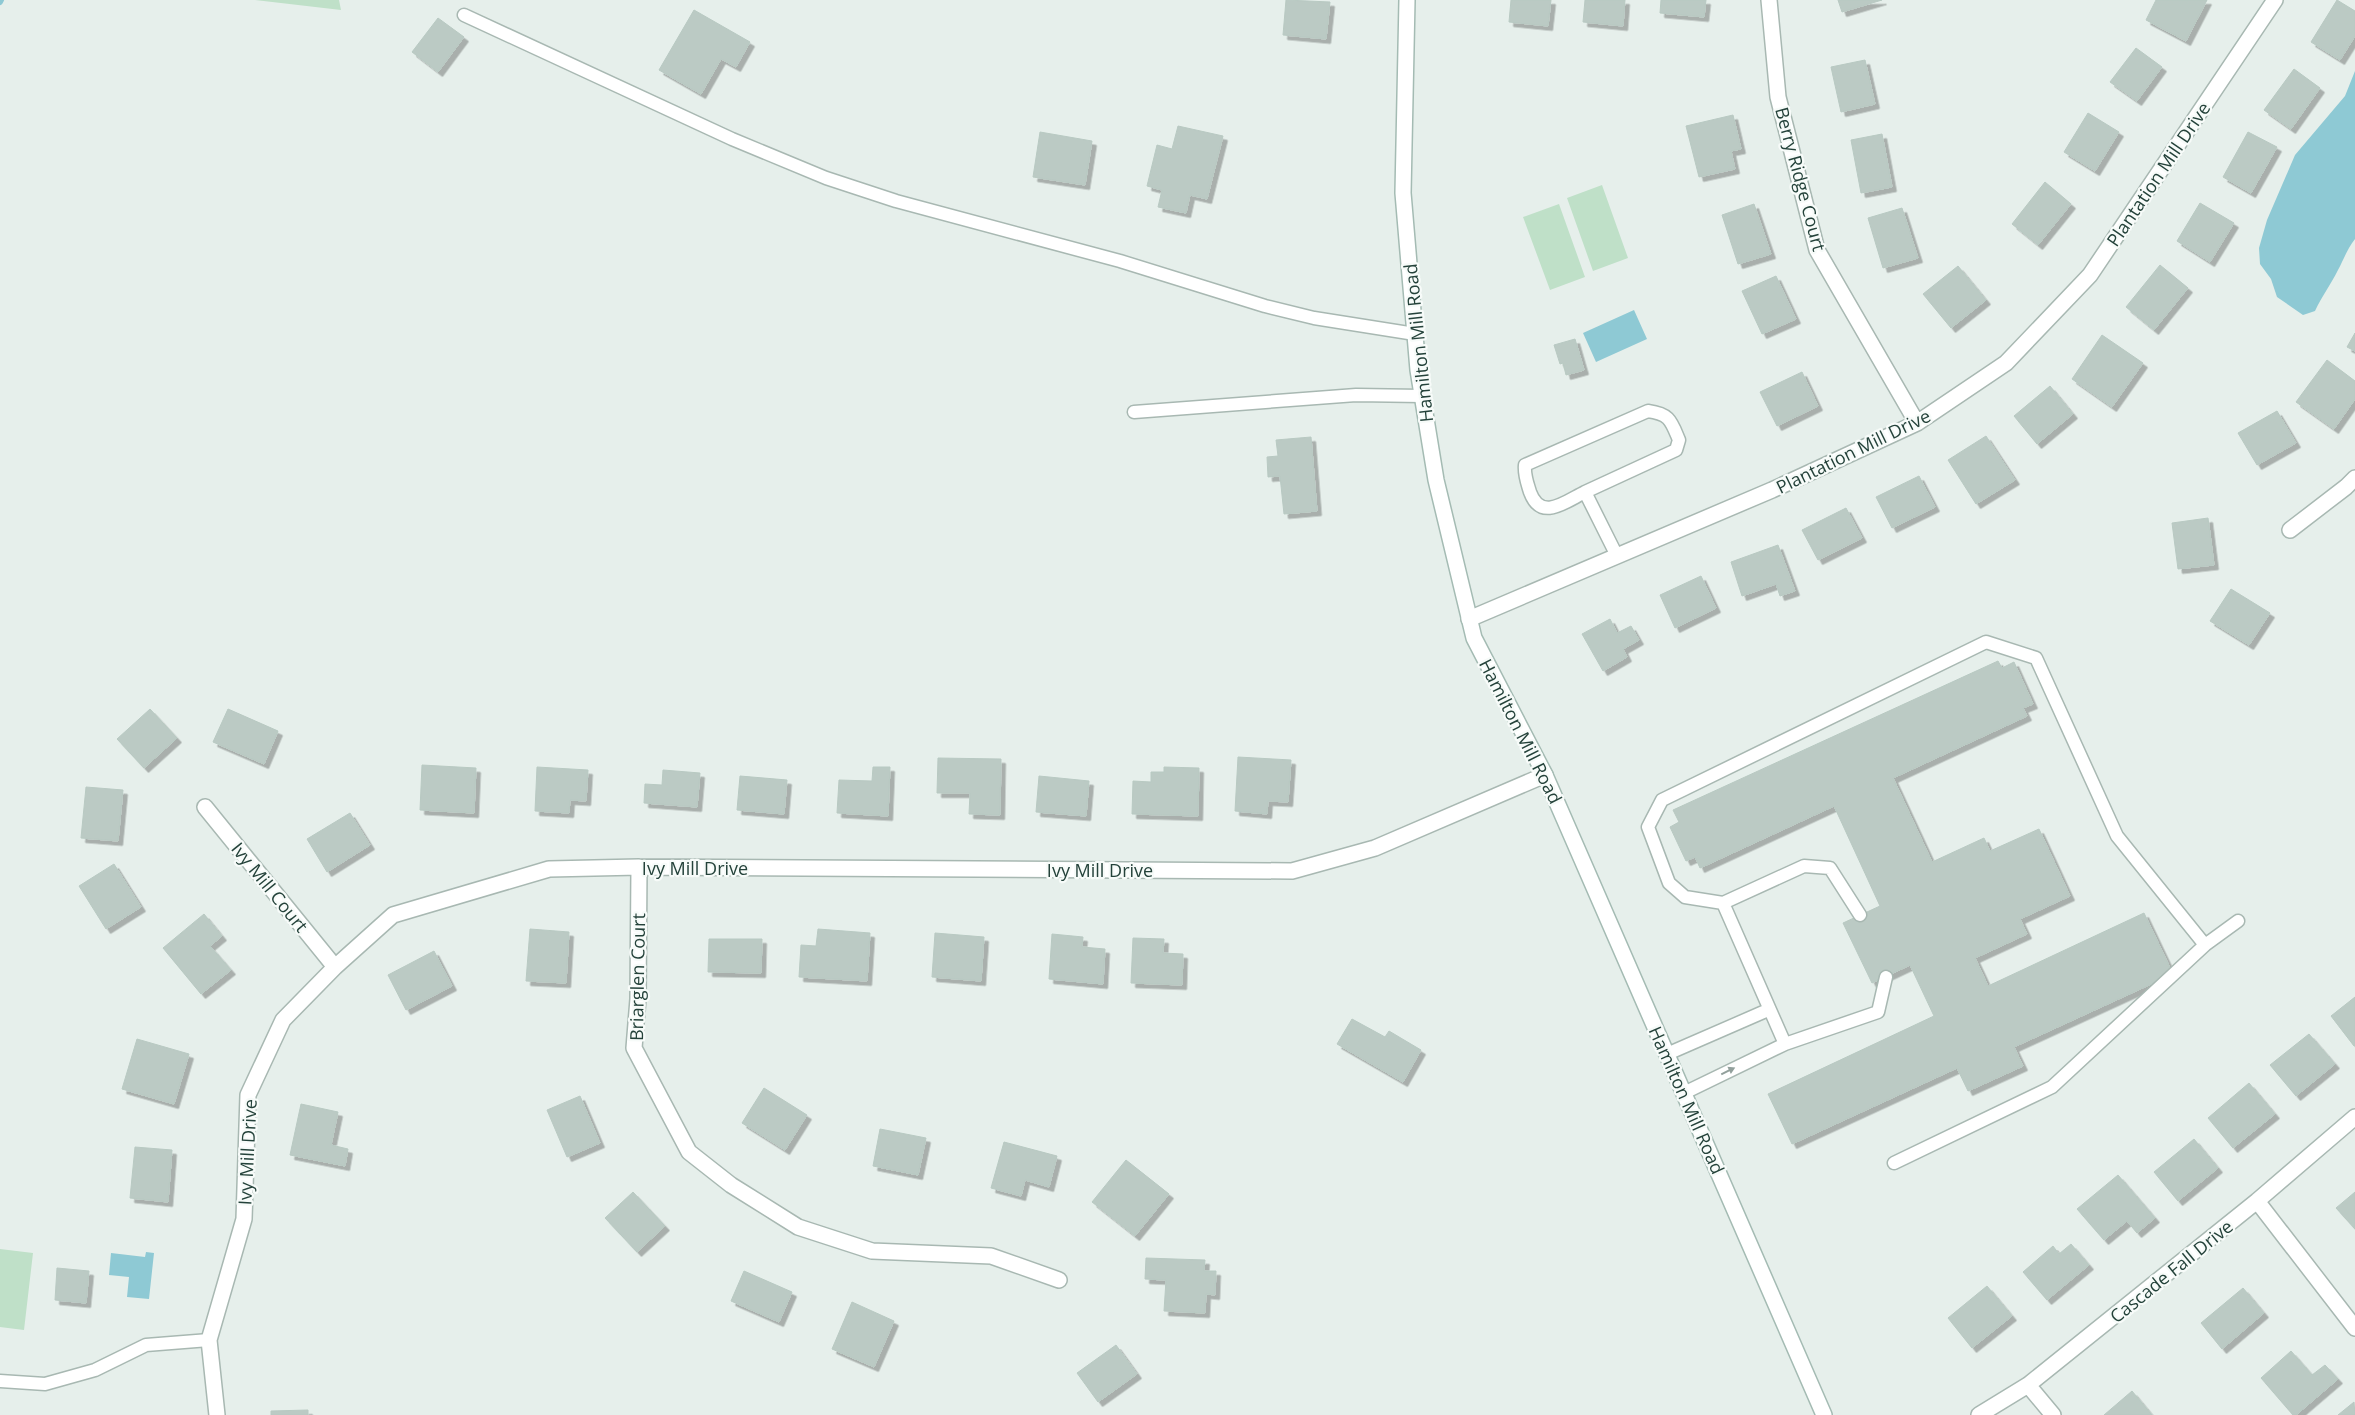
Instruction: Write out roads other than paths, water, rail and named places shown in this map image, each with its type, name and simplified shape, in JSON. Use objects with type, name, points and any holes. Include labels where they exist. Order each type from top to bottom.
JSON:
[{"type":"street","name":"Hamilton Mill Road","points":[[1407,0],[1403,193],[1415,334],[1422,396],[1436,480],[1474,638],[1545,775],[1824,1415]]},
{"type":"street","name":"Berry Ridge Court","points":[[1769,0],[1778,97],[1817,250],[1917,424]]},
{"type":"street","name":"Plantation Mill Drive","points":[[1469,619],[1772,490],[1917,424],[2006,363],[2090,275],[2275,0]]},
{"type":"street","points":[[2290,530],[2355,478]]},
{"type":"street","name":"Ivy Mill Drive","points":[[217,1415],[209,1340],[244,1219],[248,1095],[283,1020],[335,967],[393,915],[549,869],[639,867],[1292,871],[1375,848],[1545,775]]},
{"type":"street","name":"Ivy Mill Court","points":[[205,807],[335,967]]},
{"type":"street","name":"Briarglen Court","points":[[639,867],[638,999],[634,1048],[688,1152],[731,1185],[798,1227],[872,1251],[991,1256],[1058,1280]]},
{"type":"street","name":"Cascade Fall Drive","points":[[1980,1415],[2028,1385],[2257,1201],[2355,1117]]},
{"type":"street","points":[[2257,1201],[2355,1328]]},
{"type":"street","points":[[2028,1385],[2052,1415]]},
{"type":"lane","points":[[464,15],[732,139],[826,178],[896,201],[1120,261],[1266,306],[1314,318],[1415,334]]},
{"type":"lane","points":[[1134,412],[1356,395],[1422,396]]},
{"type":"lane","points":[[1648,411],[1662,413],[1671,420],[1679,440],[1676,450],[1585,492],[1550,509],[1542,508],[1534,501],[1524,474],[1525,464],[1648,411]]},
{"type":"lane","points":[[1585,492],[1617,556]]},
{"type":"lane","points":[[1860,915],[1830,868],[1804,866],[1723,903],[1685,897],[1669,882],[1648,827],[1662,800],[1986,642],[2036,658],[2117,836],[2205,946]]},
{"type":"lane","points":[[1723,903],[1768,1010],[1785,1044]]},
{"type":"lane","points":[[1894,1163],[2052,1088],[2205,946],[2238,921]]},
{"type":"lane","points":[[1684,1093],[1785,1044],[1878,1012],[1886,976]]},
{"type":"lane","points":[[1667,1054],[1768,1010]]},
{"type":"lane","points":[[0,1381],[45,1384],[95,1370],[146,1345],[209,1340]]},
{"type":"water","points":[[2355,71],[2355,239],[2315,311],[2303,315],[2277,297],[2271,279],[2260,264],[2259,248],[2267,220],[2295,155],[2345,96]]},
{"type":"water","points":[[1634,310],[1647,339],[1596,362],[1583,333]]},
{"type":"water","points":[[146,1252],[154,1253],[149,1299],[127,1297],[129,1277],[109,1275],[111,1253],[145,1257]]}]
